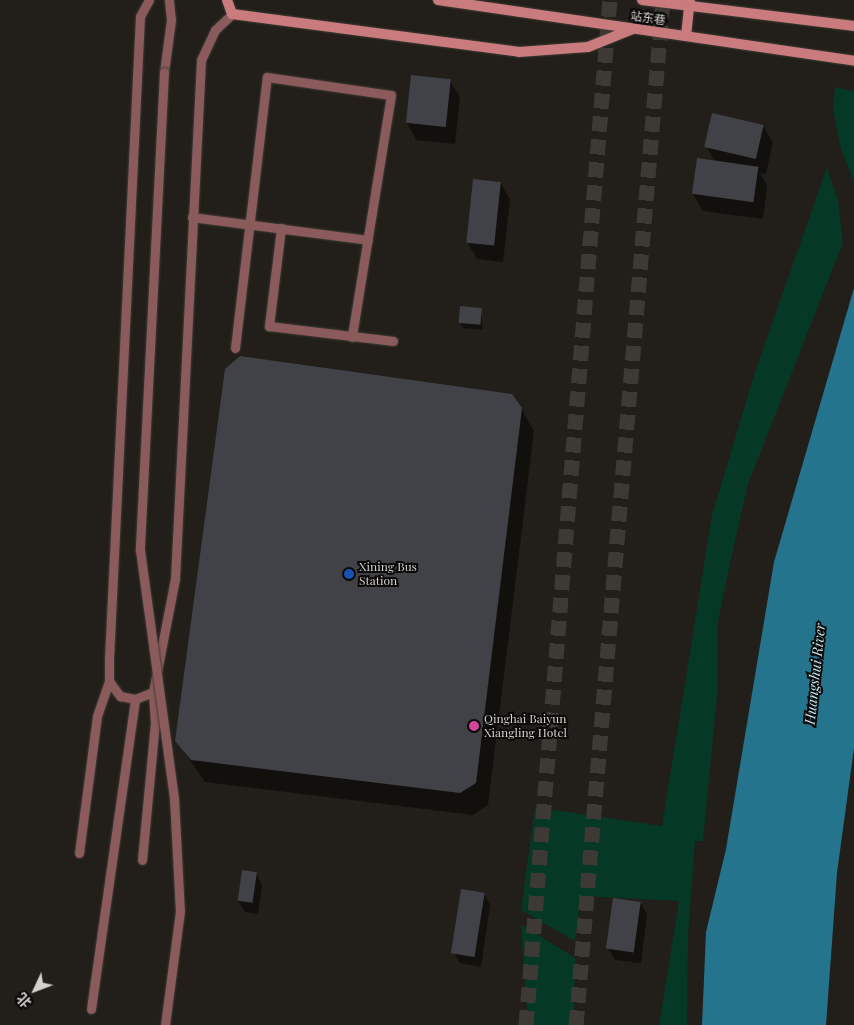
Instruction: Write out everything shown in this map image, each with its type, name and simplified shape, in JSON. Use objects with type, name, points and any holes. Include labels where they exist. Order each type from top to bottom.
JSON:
[{"type":"main road","points":[[226,0],[232,14],[519,52],[588,47],[634,29]]},
{"type":"main road","name":"站东巷","points":[[438,0],[854,61]]},
{"type":"main road","name":"站东巷","points":[[643,0],[690,2],[854,26]]},
{"type":"main road","points":[[686,36],[690,2]]},
{"type":"lane","points":[[79,853],[97,716],[110,681],[140,16],[149,0]]},
{"type":"lane","points":[[165,1025],[180,910],[174,798],[140,550],[164,72],[171,20],[170,0]]},
{"type":"lane","points":[[142,860],[155,722],[153,692],[175,579],[201,60],[215,30],[232,14]]},
{"type":"lane","points":[[236,348],[267,77],[391,95],[352,337]]},
{"type":"lane","points":[[192,217],[368,240]]},
{"type":"lane","points":[[281,228],[269,326],[393,341]]},
{"type":"lane","points":[[110,681],[120,696],[135,699],[153,692]]},
{"type":"lane","points":[[91,1009],[135,699]]},
{"type":"green space","points":[[835,87],[854,91],[854,182],[841,150],[833,109]]},
{"type":"green space","points":[[827,167],[838,201],[843,243],[748,484],[717,626],[717,696],[703,841],[695,841],[688,936],[687,1025],[659,1025],[679,901],[581,896],[575,941],[521,910],[535,807],[662,826],[712,515],[755,372]]},
{"type":"green space","points":[[521,924],[575,958],[574,1025],[528,1025]]},
{"type":"water","name":"Huangshui River","points":[[854,288],[854,748],[837,873],[826,1025],[702,1025],[706,932],[726,849],[774,562]]},
{"type":"building","points":[[411,75],[451,79],[446,127],[406,123]]},
{"type":"building","points":[[712,113],[764,125],[756,159],[704,147]]},
{"type":"building","points":[[697,158],[758,167],[753,202],[692,194]]},
{"type":"building","points":[[473,179],[501,182],[494,246],[466,243]]},
{"type":"building","points":[[460,306],[482,308],[480,325],[459,323]]},
{"type":"building","name":"Xining Bus Station","points":[[240,356],[512,394],[522,408],[476,783],[460,793],[191,760],[175,741],[225,369]]},
{"type":"building","points":[[242,870],[257,872],[253,903],[238,901]]},
{"type":"building","points":[[461,889],[485,893],[475,957],[451,953]]},
{"type":"building","points":[[613,898],[641,902],[634,952],[606,949]]},
{"type":"tunnel","points":[[526,1025],[610,0]]},
{"type":"tunnel","points":[[576,1025],[663,0]]},
{"type":"place","name":"Xining Bus Station","points":[[349,574]]},
{"type":"place","name":"Qinghai Baiyun Xiangling Hotel","points":[[474,726]]}]
